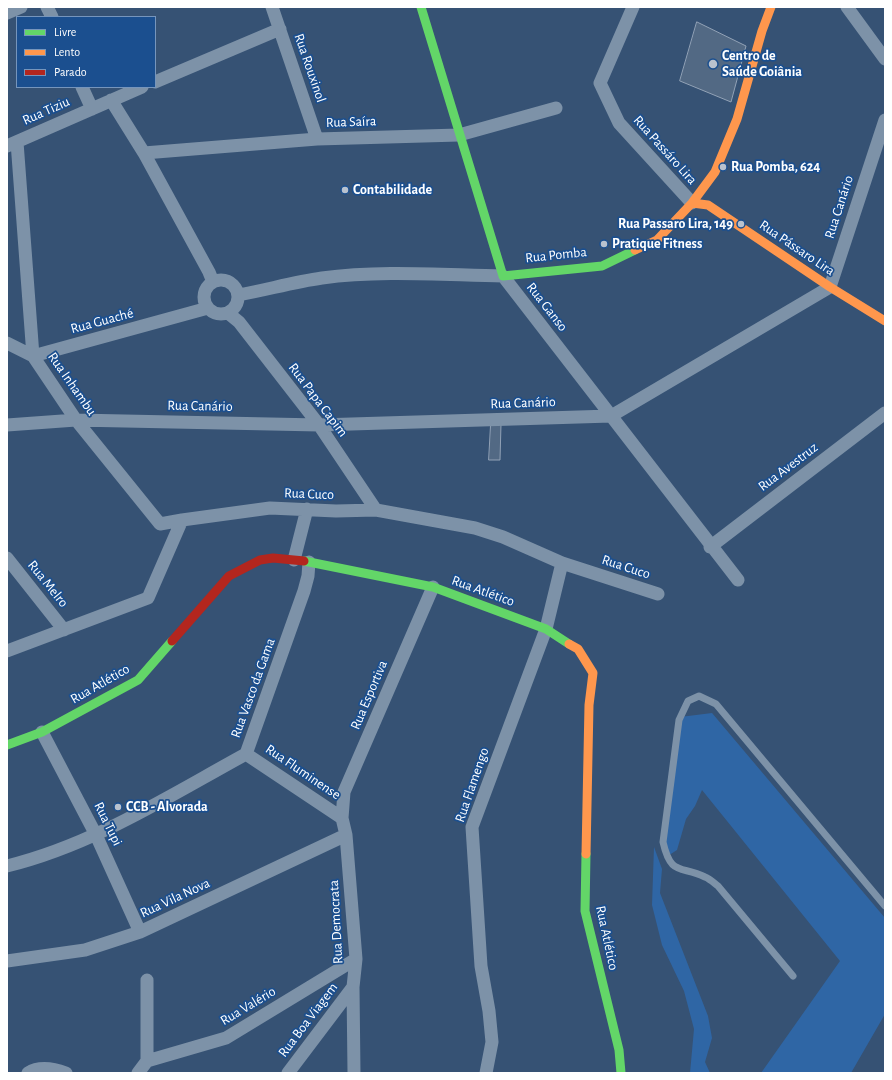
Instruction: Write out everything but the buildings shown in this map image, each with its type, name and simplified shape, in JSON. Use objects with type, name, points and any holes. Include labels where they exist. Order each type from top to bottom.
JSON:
[{"type":"street","points":[[7,13],[21,7]]},
{"type":"street","points":[[47,7],[52,16]]},
{"type":"street","name":"Rua Rouxinol","points":[[272,7],[317,139]]},
{"type":"street","name":"Rua Ganso","points":[[421,7],[502,276],[611,416],[710,547],[738,580]]},
{"type":"street","name":"Rua Passáro Lira","points":[[633,7],[600,82],[619,123],[692,204]]},
{"type":"street","name":"Rua Pomba","points":[[238,295],[322,278],[427,274],[502,276],[602,266],[657,240],[692,204],[715,172],[737,119],[762,31],[771,7]]},
{"type":"street","points":[[847,7],[885,59]]},
{"type":"street","points":[[156,82],[280,29]]},
{"type":"street","points":[[82,88],[92,109]]},
{"type":"street","name":"Rua Tiziu","points":[[12,144],[140,88]]},
{"type":"street","points":[[111,100],[144,153],[213,282]]},
{"type":"street","name":"Rua Saíra","points":[[144,153],[317,139],[460,135],[556,108]]},
{"type":"street","name":"Rua Canário","points":[[7,425],[76,420],[319,424],[611,416],[830,287],[885,120]]},
{"type":"street","name":"Rua Inhambu","points":[[12,144],[33,356],[76,420],[160,524],[182,520]]},
{"type":"street","name":"Rua Pássaro Lira","points":[[692,204],[708,205],[885,322]]},
{"type":"street","points":[[223,280],[229,282],[236,289],[238,295],[236,306],[228,313],[217,314],[208,308],[204,299],[206,289],[213,282],[223,280]]},
{"type":"street","name":"Rua Guaché","points":[[33,356],[208,308]]},
{"type":"street","name":"Rua Papa Capim","points":[[228,313],[239,322],[319,424],[376,510]]},
{"type":"street","points":[[7,344],[33,356]]},
{"type":"street","name":"Rua Avestruz","points":[[710,547],[885,413]]},
{"type":"street","name":"Rua Cuco","points":[[182,520],[270,508],[307,510],[376,510],[475,528],[504,537],[562,564],[658,594]]},
{"type":"street","points":[[294,560],[307,510]]},
{"type":"street","points":[[7,651],[148,598],[182,520]]},
{"type":"street","name":"Rua Melro","points":[[7,558],[64,630]]},
{"type":"street","name":"Rua Atlético","points":[[7,745],[42,732],[138,680],[229,576],[260,560],[273,558],[309,562],[433,587],[546,629],[578,649],[593,673],[589,705],[585,911],[618,1050],[621,1073]]},
{"type":"street","name":"Rua Vasco da Gama","points":[[7,866],[56,852],[96,835],[246,754],[304,590],[308,576],[309,562]]},
{"type":"street","name":"Rua Flamengo","points":[[486,1073],[492,1042],[490,1011],[481,966],[472,827],[546,629],[562,564]]},
{"type":"street","name":"Rua Esportiva","points":[[342,818],[344,792],[433,587]]},
{"type":"street","name":"Rua Tupi","points":[[42,732],[96,835],[140,932]]},
{"type":"street","name":"Rua Fluminense","points":[[246,754],[342,818]]},
{"type":"street","name":"Rua Democrata","points":[[342,818],[346,835],[356,959],[353,987],[354,1073]]},
{"type":"street","name":"Rua Vila Nova","points":[[7,961],[85,950],[140,932],[346,835]]},
{"type":"street","name":"Rua Valério","points":[[147,1061],[226,1038],[356,959]]},
{"type":"street","points":[[138,1073],[147,1061],[147,980]]},
{"type":"street","name":"Rua Boa Viagem","points":[[288,1073],[353,987]]},
{"type":"street","points":[[28,1073],[33,1070],[56,1069],[66,1073]]},
{"type":"lane","points":[[793,976],[718,886],[705,877],[677,869],[666,857],[663,842],[679,720],[688,701],[699,696],[716,704],[885,906]]},
{"type":"shaded area","points":[[712,713],[885,918],[885,1014],[851,1073],[761,1073],[840,961],[702,790],[695,806],[686,819],[677,850],[666,857],[663,842],[680,717]]},
{"type":"shaded area","points":[[654,847],[662,869],[660,893],[708,1016],[712,1038],[705,1062],[710,1073],[690,1073],[694,1029],[684,991],[662,945],[652,905]]},
{"type":"traffic: fast","points":[[421,7],[503,276],[602,266],[635,250]]},
{"type":"traffic: fast","points":[[304,561],[433,587],[546,629],[569,644]]},
{"type":"traffic: fast","points":[[7,745],[42,732],[138,680],[172,641]]},
{"type":"traffic: fast","points":[[586,854],[585,911],[619,1050],[621,1073]]},
{"type":"traffic: slow","points":[[635,250],[657,240],[692,203],[715,172],[737,119],[762,31],[771,7]]},
{"type":"traffic: slow","points":[[692,203],[708,205],[830,287],[885,321]]},
{"type":"traffic: slow","points":[[569,644],[578,649],[593,673],[589,705],[586,854]]},
{"type":"traffic: jam","points":[[172,641],[229,576],[260,560],[273,558],[304,561]]},
{"type":"place","name":"Centro de Saúde Goiânia","points":[[713,64]]},
{"type":"place","name":"Rua Pomba, 624","points":[[723,167]]},
{"type":"place","name":"Contabilidade","points":[[345,190]]},
{"type":"place","name":"Rua Passaro Lira, 149","points":[[741,224]]},
{"type":"place","name":"Pratique Fitness","points":[[604,244]]},
{"type":"place","name":"CCB - Alvorada","points":[[118,807]]}]
